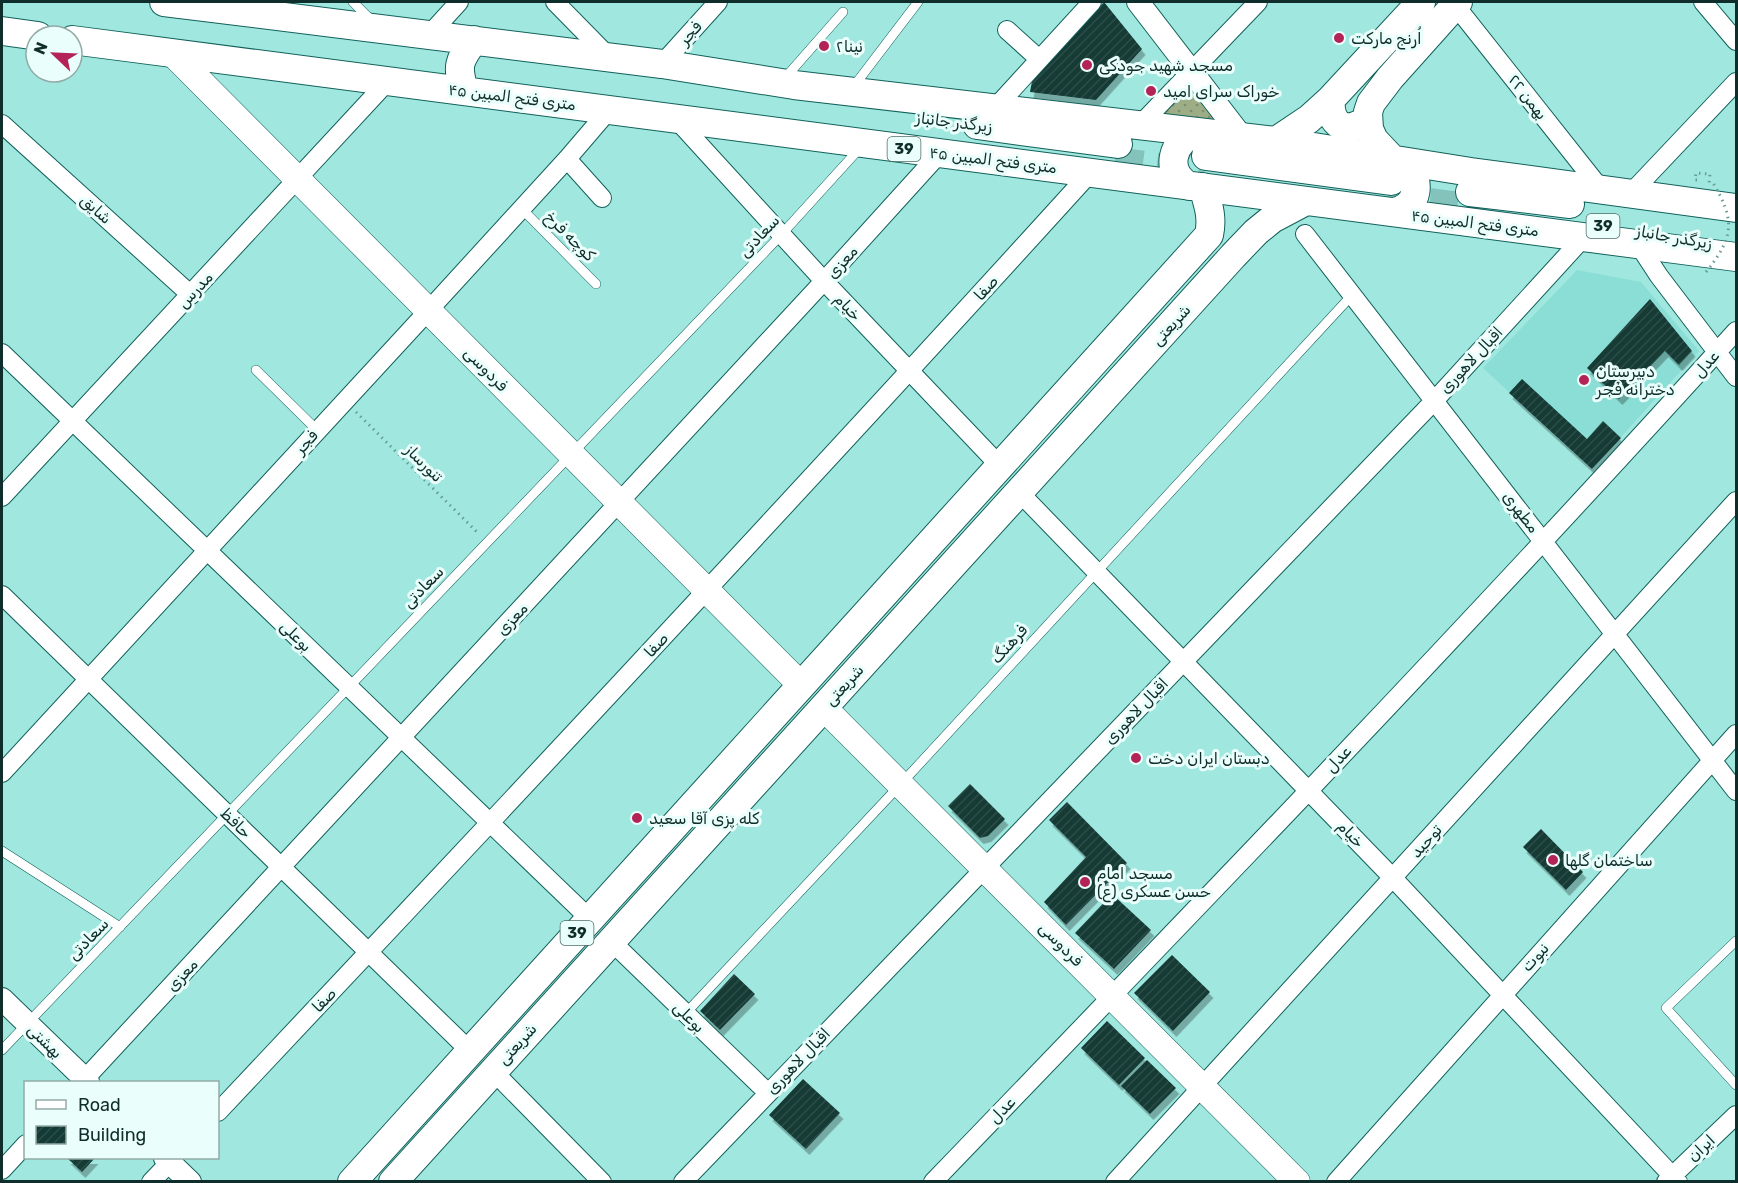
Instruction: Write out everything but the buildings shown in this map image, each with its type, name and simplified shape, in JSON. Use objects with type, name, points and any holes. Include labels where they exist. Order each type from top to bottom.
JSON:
[{"type":"main road","name":"۴۵ متری فتح المبین","points":[[164,2],[609,57],[788,84],[995,108],[1116,150],[1200,167],[1306,201],[1394,182],[1468,198],[1600,188],[1737,208]]},
{"type":"main road","points":[[1276,141],[1309,119],[1331,99],[1421,2]]},
{"type":"main road","points":[[1394,182],[1369,129],[1371,103],[1380,89],[1457,3]]},
{"type":"main road","points":[[464,91],[459,71],[462,57],[474,40]]},
{"type":"main road","name":"۴۵ متری فتح المبین","points":[[84,42],[940,153],[1116,150],[1200,167],[1242,137],[1276,141],[1394,182],[1468,198],[1584,237],[1737,257]]},
{"type":"main road","name":"فردوسی","points":[[172,53],[801,685]]},
{"type":"main road","name":"زیرگذر جانباز","points":[[788,84],[870,111],[1116,150]]},
{"type":"main road","points":[[1331,99],[1330,111],[1335,122],[1346,128],[1358,127],[1368,119]]},
{"type":"main road","name":"زیرگذر جانباز","points":[[789,134],[866,128],[1116,150]]},
{"type":"main road","points":[[1200,167],[1212,223],[1209,235],[1221,232],[1232,238],[1235,250],[1233,256]]},
{"type":"main road","name":"39","points":[[1200,167],[1394,182]]},
{"type":"main road","name":"زیرگذر جانباز","points":[[1468,198],[1684,218],[1737,218]]},
{"type":"main road","name":"زیرگذر جانباز","points":[[1468,198],[1681,236],[1737,250]]},
{"type":"main road","name":"شریعتی","points":[[393,1182],[1233,256],[1272,219],[1306,201]]},
{"type":"main road","name":"شریعتی","points":[[352,1182],[1209,235]]},
{"type":"main road","points":[[801,685],[824,707]]},
{"type":"main road","name":"فردوسی","points":[[824,707],[1297,1182]]},
{"type":"street","points":[[429,34],[459,2]]},
{"type":"street","points":[[555,2],[609,57]]},
{"type":"street","name":"فجر","points":[[662,64],[718,2]]},
{"type":"street","points":[[995,108],[1092,2]]},
{"type":"street","points":[[1138,2],[1242,137]]},
{"type":"street","name":"صفا","points":[[219,1111],[370,953],[489,822],[1116,150],[1258,2]]},
{"type":"street","points":[[1703,2],[1737,41]]},
{"type":"street","name":"۲۲ بهمن","points":[[1457,3],[1600,188]]},
{"type":"street","points":[[1007,30],[1039,59]]},
{"type":"street","name":"مدرس","points":[[2,497],[388,81]]},
{"type":"street","points":[[1631,193],[1737,82]]},
{"type":"street","name":"فجر","points":[[2,773],[87,678],[522,209],[609,110]]},
{"type":"street","name":"خیام","points":[[676,119],[781,235],[1000,466]]},
{"type":"street","name":"شایق","points":[[2,124],[190,295]]},
{"type":"street","name":"معزی","points":[[86,1081],[940,153]]},
{"type":"street","points":[[567,159],[602,198]]},
{"type":"street","name":"مطهری","points":[[1305,234],[1737,791]]},
{"type":"street","name":"اقبال لاهوری","points":[[683,1182],[1435,400],[1584,237]]},
{"type":"street","points":[[1638,244],[1659,276],[1737,377]]},
{"type":"street","name":"عدل","points":[[933,1182],[1544,542],[1737,331]]},
{"type":"street","name":"بوعلی","points":[[2,353],[590,919]]},
{"type":"street","name":"خیام","points":[[1019,492],[1185,660],[1392,877],[1672,1180]]},
{"type":"street","name":"توحید","points":[[1115,1182],[1737,501]]},
{"type":"street","name":"حافظ","points":[[2,595],[470,1051]]},
{"type":"street","name":"نبوت","points":[[1336,1182],[1737,734]]},
{"type":"street","name":"بوعلی","points":[[611,941],[768,1093]]},
{"type":"street","name":"بهشتی","points":[[2,999],[84,1081]]},
{"type":"street","points":[[493,1071],[602,1182]]},
{"type":"street","name":"ایران","points":[[1672,1180],[1737,1115]]},
{"type":"street","points":[[2,1170],[24,1146]]},
{"type":"street","points":[[152,1182],[170,1159],[190,1182]]},
{"type":"lane","points":[[353,2],[378,27]]},
{"type":"lane","points":[[850,90],[918,2]]},
{"type":"lane","points":[[788,84],[843,12]]},
{"type":"lane","name":"سعادتی","points":[[2,1050],[781,235],[865,143]]},
{"type":"lane","name":"کوچه فرخ","points":[[522,209],[596,284]]},
{"type":"lane","name":"فرهنگ","points":[[685,1014],[900,785],[1353,294]]},
{"type":"lane","points":[[256,370],[317,430]]},
{"type":"lane","points":[[2,850],[120,927]]},
{"type":"lane","points":[[1737,941],[1666,1008],[1737,1085]]},
{"type":"path","points":[[1706,272],[1720,255],[1728,232],[1725,204],[1712,181],[1695,180],[1696,173],[1710,174]]},
{"type":"path","name":"تنورساز","points":[[345,401],[487,542]]},
{"type":"shaded area","name":"دبیرستان دخترانه فجر","points":[[1577,270],[1641,282],[1699,351],[1592,469],[1483,368]]},
{"type":"green space","points":[[1192,81],[1228,129],[1153,119]]},
{"type":"tunnel","points":[[1115,161],[1204,173]]},
{"type":"tunnel","points":[[1388,197],[1469,207]]},
{"type":"place","name":"اُرنج مارکت","points":[[1339,38]]},
{"type":"place","name":"نینا۲","points":[[824,46]]},
{"type":"place","name":"مسجد شهید جودکی","points":[[1087,65]]},
{"type":"place","name":"خوراک سرای امید","points":[[1151,91]]},
{"type":"place","name":"دبیرستان دخترانه فجر","points":[[1584,380]]},
{"type":"place","name":"دبستان ایران دخت","points":[[1136,758]]},
{"type":"place","name":"کله پزی آقا سعید","points":[[637,818]]},
{"type":"place","name":"ساختمان گلها","points":[[1553,860]]},
{"type":"place","name":"مسجد امام حسن عسکری (ع)","points":[[1085,882]]}]
